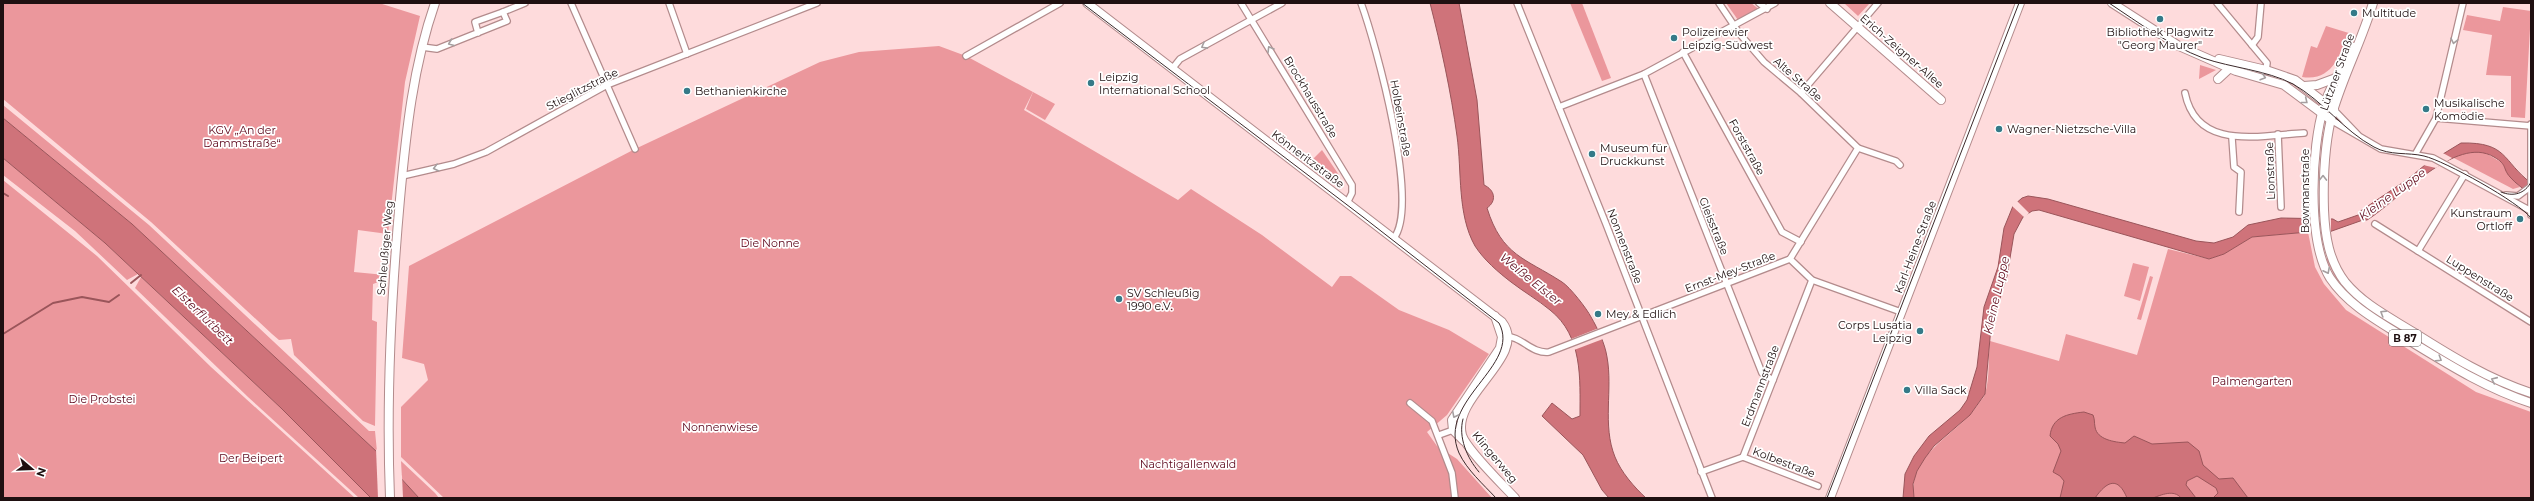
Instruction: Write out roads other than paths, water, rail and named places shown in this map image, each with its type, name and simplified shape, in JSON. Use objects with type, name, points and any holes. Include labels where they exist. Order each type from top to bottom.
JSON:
[{"type":"main road","name":"Schleußiger Weg","points":[[390,498],[388,451],[388,367],[402,176],[422,46],[435,3]]},
{"type":"main road","name":"Könneritzstraße","points":[[1087,3],[1494,315],[1507,328],[1505,336]]},
{"type":"main road","name":"Erich-Zeigner-Allee","points":[[1830,3],[1941,100]]},
{"type":"main road","name":"Karl-Heine-Straße","points":[[1830,498],[2020,3]]},
{"type":"main road","points":[[2112,3],[2166,38],[2205,57],[2284,85],[2331,120]]},
{"type":"main road","name":"Lützner Straße","points":[[2331,120],[2373,3]]},
{"type":"main road","name":"Lützner Straße","points":[[2325,103],[2336,78],[2364,31]]},
{"type":"main road","points":[[2234,67],[2266,70],[2284,75],[2304,86],[2334,110]]},
{"type":"main road","points":[[2304,86],[2317,85],[2336,78]]},
{"type":"main road","name":"Bowmanstraße","points":[[2325,103],[2316,148],[2315,217],[2316,234],[2321,259],[2330,278],[2356,305],[2480,384],[2531,403]]},
{"type":"main road","name":"Bowmanstraße","points":[[2331,120],[2324,164],[2324,217],[2325,234],[2330,254],[2339,272],[2357,294],[2369,304],[2466,365],[2502,383],[2531,393]]},
{"type":"main road","points":[[1453,430],[1461,429],[1466,409],[1505,350],[1505,336]]},
{"type":"main road","points":[[1466,443],[1453,430],[1451,425],[1453,416],[1498,352],[1505,336]]},
{"type":"main road","name":"Klingerweg","points":[[1461,429],[1466,443],[1515,498]]},
{"type":"street","points":[[478,33],[475,22],[525,3]]},
{"type":"street","points":[[571,3],[635,149]]},
{"type":"street","points":[[669,3],[687,54]]},
{"type":"street","points":[[966,56],[1060,3]]},
{"type":"street","name":"Brockhausstraße","points":[[1241,3],[1352,185],[1352,193],[1347,203]]},
{"type":"street","points":[[1172,69],[1180,59],[1282,3]]},
{"type":"street","name":"Holbeinstraße","points":[[1361,3],[1380,65],[1398,162],[1403,215],[1401,228],[1394,238]]},
{"type":"street","name":"Nonnenstraße","points":[[1517,3],[1642,317],[1712,498]]},
{"type":"street","name":"Alte Straße","points":[[1719,3],[1735,26],[1764,62],[1801,93],[1858,148],[1896,161],[1900,165]]},
{"type":"street","points":[[1759,3],[1766,9]]},
{"type":"street","points":[[1559,107],[1644,74],[1775,3]]},
{"type":"street","points":[[1801,93],[1878,3]]},
{"type":"street","points":[[2217,3],[2267,63],[2266,70]]},
{"type":"street","points":[[2252,45],[2258,37],[2261,3]]},
{"type":"street","points":[[2416,153],[2436,118],[2463,3]]},
{"type":"street","name":"Stieglitzstraße","points":[[402,176],[454,164],[486,152],[607,85],[814,4]]},
{"type":"street","points":[[422,46],[437,49],[478,33],[506,21],[503,12]]},
{"type":"street","name":"Forststraße","points":[[1683,52],[1782,232],[1801,242]]},
{"type":"street","name":"Gleisstraße","points":[[1644,74],[1762,373],[1773,380]]},
{"type":"street","name":"Lionstraße","points":[[2185,93],[2187,105],[2198,120],[2219,134],[2232,138],[2304,133]]},
{"type":"street","points":[[2334,110],[2358,135]]},
{"type":"street","points":[[2436,118],[2531,125],[2530,184],[2527,194],[2531,212]]},
{"type":"street","points":[[2331,120],[2381,149],[2416,153],[2444,163],[2500,193],[2531,212]]},
{"type":"street","name":"Lionstraße","points":[[2278,134],[2281,207]]},
{"type":"street","points":[[2232,138],[2234,167],[2241,172],[2240,212]]},
{"type":"street","name":"Ernst-Mey-Straße","points":[[1505,336],[1516,337],[1534,350],[1543,353],[1571,345],[1790,259],[1858,148]]},
{"type":"street","points":[[2418,251],[2465,174]]},
{"type":"street","points":[[2500,193],[2512,196],[2527,194]]},
{"type":"street","name":"Luppenstraße","points":[[2375,224],[2531,322]]},
{"type":"street","points":[[1790,259],[1812,280],[1901,312]]},
{"type":"street","name":"Erdmannstraße","points":[[1743,457],[1812,280]]},
{"type":"street","points":[[1410,403],[1428,416],[1439,435],[1452,473],[1455,498]]},
{"type":"street","points":[[1439,435],[1453,430]]},
{"type":"street","points":[[1702,472],[1743,457]]},
{"type":"street","name":"Kolbestraße","points":[[1743,457],[1818,486]]},
{"type":"water","name":"Weiße Elster","points":[[1430,3],[1459,3],[1477,100],[1484,185],[1491,190],[1493,196],[1492,202],[1487,208],[1493,224],[1500,236],[1516,254],[1562,282],[1569,288],[1589,313],[1603,342],[1609,369],[1608,420],[1611,445],[1615,457],[1624,474],[1646,498],[1609,498],[1602,490],[1583,455],[1542,416],[1552,403],[1572,419],[1580,416],[1579,373],[1574,345],[1569,332],[1561,321],[1545,306],[1511,282],[1492,266],[1475,246],[1469,234],[1465,220],[1461,192],[1457,136],[1452,103]]},
{"type":"water","name":"Elsterflutbett","points":[[3,118],[132,224],[377,452],[419,498],[371,498],[281,408],[105,243],[3,158]]},
{"type":"water","name":"Kleine Luppe","points":[[2461,143],[2488,146],[2503,154],[2531,183],[2531,195],[2512,180],[2503,164],[2494,157],[2479,152],[2462,154],[2445,162],[2428,173],[2367,220],[2363,220],[2329,232],[2308,232],[2252,237],[2224,254],[2209,259],[2039,210],[2032,211],[2023,217],[2014,234],[2007,276],[1991,327],[1985,394],[1970,415],[1934,446],[1925,458],[1917,471],[1913,484],[1914,498],[1903,498],[1905,474],[1914,456],[1929,436],[1960,410],[1967,400],[1977,367],[1984,307],[1998,267],[2004,228],[2013,206],[2022,198],[2028,196],[2048,199],[2196,241],[2214,243],[2233,237],[2248,225],[2281,218],[2333,219],[2338,222],[2361,214],[2359,212],[2408,179],[2425,165]]},
{"type":"water","points":[[2084,412],[2093,415],[2096,431],[2107,440],[2125,443],[2134,436],[2152,444],[2188,442],[2199,451],[2203,465],[2219,479],[2233,478],[2248,498],[2213,498],[2218,493],[2216,488],[2197,476],[2187,481],[2186,485],[2196,498],[2181,498],[2178,495],[2171,493],[2150,499],[2127,498],[2120,486],[2112,483],[2099,492],[2095,498],[2060,498],[2064,481],[2060,476],[2053,472],[2061,451],[2058,444],[2050,436],[2051,430],[2057,421],[2066,415]]},
{"type":"waterway","points":[[3,193],[8,196]]},
{"type":"waterway","points":[[131,283],[141,275]]},
{"type":"waterway","points":[[3,334],[53,303],[82,297],[109,302],[119,295]]},
{"type":"tram line","points":[[1082,3],[1363,217],[1499,323],[1503,339],[1499,354],[1459,416],[1455,434],[1459,453],[1462,459],[1476,477],[1496,498]]},
{"type":"tram line","points":[[1827,498],[2019,3]]},
{"type":"tram line","points":[[2109,3],[2154,33],[2190,53],[2214,61],[2272,75],[2293,84],[2314,99],[2353,133],[2374,147],[2386,152],[2418,155],[2434,159],[2481,183],[2512,202],[2531,218]]},
{"type":"tram line","points":[[2501,192],[2510,194],[2522,192],[2531,182]]},
{"type":"tram line","points":[[1463,419],[1462,433],[1467,454],[1479,472]]},
{"type":"place","name":"Multitude","points":[[2354,13]]},
{"type":"place","name":"Bibliothek Plagwitz \"Georg Maurer\"","points":[[2160,19]]},
{"type":"place","name":"Polizeirevier Leipzig-Südwest","points":[[1674,38]]},
{"type":"place","name":"Leipzig International School","points":[[1091,83]]},
{"type":"place","name":"Bethanienkirche","points":[[687,91]]},
{"type":"place","name":"Musikalische Komödie","points":[[2426,109]]},
{"type":"place","name":"Wagner-Nietzsche-Villa","points":[[1999,129]]},
{"type":"place","name":"Museum für Druckkunst","points":[[1592,154]]},
{"type":"place","name":"Kunstraum Ortloff","points":[[2520,219]]},
{"type":"place","name":"SV Schleußig 1990 e.V.","points":[[1119,299]]},
{"type":"place","name":"Mey & Edlich","points":[[1598,314]]},
{"type":"place","name":"Corps Lusatia Leipzig","points":[[1920,331]]},
{"type":"place","name":"Villa Sack","points":[[1907,390]]},
{"type":"park label","name":"KGV „An der Dammstraße“","points":[[242,136]]},
{"type":"park label","name":"Die Nonne","points":[[770,243]]},
{"type":"park label","name":"Palmengarten","points":[[2252,381]]},
{"type":"park label","name":"Die Probstei","points":[[102,399]]},
{"type":"park label","name":"Nonnenwiese","points":[[720,427]]},
{"type":"park label","name":"Der Beipert","points":[[251,458]]},
{"type":"park label","name":"Nachtigallenwald","points":[[1188,464]]}]
